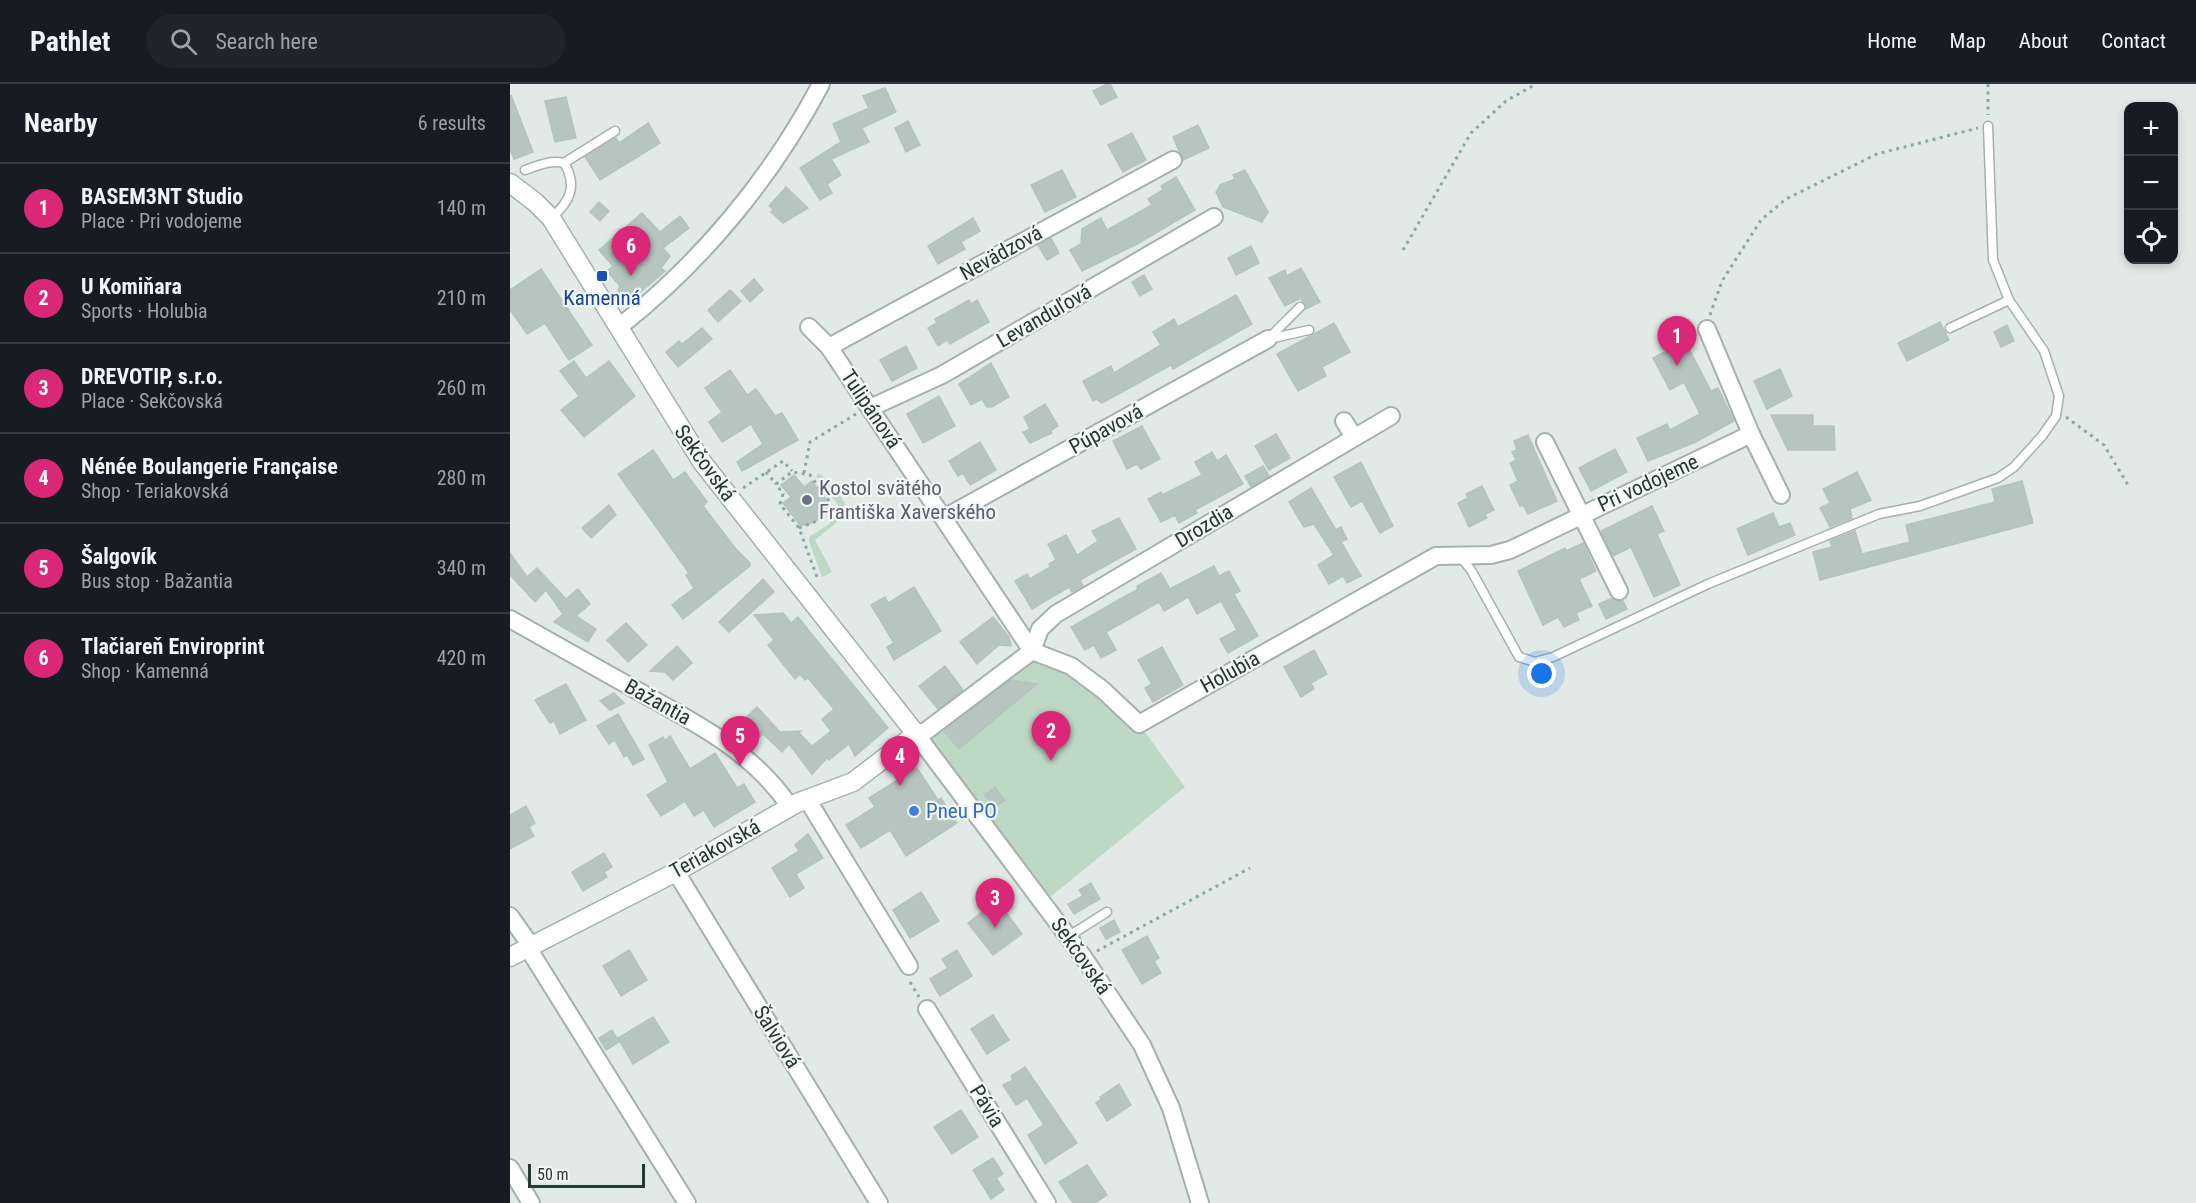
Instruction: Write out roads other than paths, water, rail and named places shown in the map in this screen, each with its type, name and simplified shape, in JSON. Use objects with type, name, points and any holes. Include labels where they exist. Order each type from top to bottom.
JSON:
[{"type":"street","points":[[619,327],[699,256],[760,180],[821,84]]},
{"type":"street","name":"Nevädzová","points":[[829,347],[1173,160]]},
{"type":"street","name":"Sekčovská","points":[[510,183],[551,218],[702,462],[916,734],[1084,958],[1142,1045],[1155,1071],[1184,1144],[1200,1203]]},
{"type":"street","name":"Levanduľová","points":[[869,407],[942,375],[1214,217]]},
{"type":"street","name":"Tulipánová","points":[[809,327],[829,347],[1032,651]]},
{"type":"street","points":[[1707,329],[1750,434],[1781,495]]},
{"type":"street","name":"Púpavová","points":[[944,518],[1268,339]]},
{"type":"street","name":"Drozdia","points":[[1032,651],[1040,629],[1056,614],[1391,416]]},
{"type":"street","points":[[1344,421],[1354,437]]},
{"type":"street","name":"Pri vodojeme","points":[[1436,556],[1491,555],[1510,550],[1750,434]]},
{"type":"street","points":[[1545,442],[1619,591]]},
{"type":"street","name":"Holubia","points":[[1032,651],[1071,666],[1103,690],[1138,723],[1436,556]]},
{"type":"street","name":"Bažantia","points":[[510,619],[702,726],[749,758],[773,782],[790,807]]},
{"type":"street","points":[[916,734],[926,731],[1032,651]]},
{"type":"street","name":"Teriakovská","points":[[510,957],[676,872],[790,807],[853,782],[916,734]]},
{"type":"street","points":[[807,799],[909,966]]},
{"type":"street","name":"Šalviová","points":[[676,872],[879,1203]]},
{"type":"street","points":[[510,916],[687,1203]]},
{"type":"street","name":"Pávia","points":[[927,1009],[1047,1203]]},
{"type":"street","points":[[510,1168],[531,1203]]},
{"type":"lane","points":[[1460,556],[1471,570],[1519,657],[1535,662],[1553,657],[1708,584],[1879,514],[1920,506],[1998,478],[2014,468],[2056,416],[2059,396],[2044,351],[2009,300],[1993,260],[1988,126]]},
{"type":"lane","points":[[525,170],[545,162],[564,163],[615,131]]},
{"type":"lane","points":[[551,218],[566,204],[572,192],[570,172],[564,163]]},
{"type":"lane","points":[[1950,328],[2009,300]]},
{"type":"lane","points":[[1268,339],[1300,308]]},
{"type":"lane","points":[[1268,339],[1309,330]]},
{"type":"lane","points":[[1069,936],[1107,912]]},
{"type":"place","name":"Kamenná","points":[[602,276]]},
{"type":"place","name":"Tlačiareň Enviroprint","points":[[631,276]]},
{"type":"place","name":"BASEM3NT Studio","points":[[1677,366]]},
{"type":"place","name":"Kostol svätého Františka Xaverského","points":[[807,500]]},
{"type":"place","name":"U Komiňara","points":[[1051,761]]},
{"type":"place","name":"Šalgovík","points":[[740,766]]},
{"type":"place","name":"Nénée Boulangerie Française","points":[[900,786]]},
{"type":"place","name":"Pneu PO","points":[[914,811]]},
{"type":"place","name":"DREVOTIP, s.r.o.","points":[[995,928]]}]
